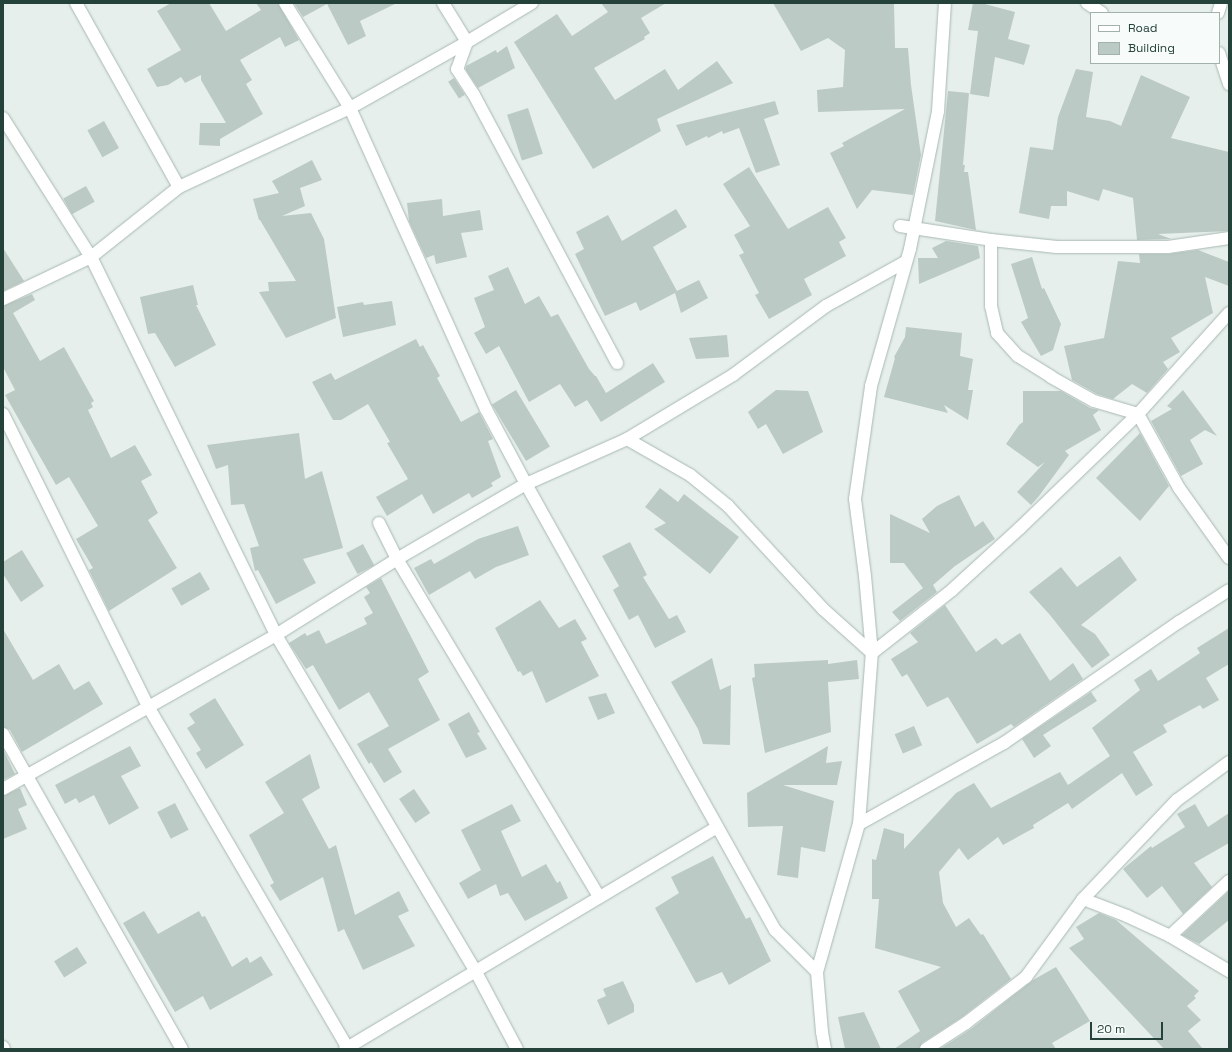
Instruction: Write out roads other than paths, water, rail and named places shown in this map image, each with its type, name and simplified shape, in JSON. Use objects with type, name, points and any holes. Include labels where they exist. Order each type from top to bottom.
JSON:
[{"type":"street","points":[[76,3],[179,187]]},
{"type":"street","points":[[285,3],[350,108],[486,409],[526,484],[775,930],[817,972]]},
{"type":"street","points":[[443,3],[467,42]]},
{"type":"street","points":[[3,299],[91,257],[179,187],[350,108],[467,42],[532,3]]},
{"type":"street","points":[[826,1049],[817,972],[859,824],[872,653],[865,576],[855,499],[871,386],[905,262],[910,250],[938,112],[945,3]]},
{"type":"street","points":[[1087,3],[1100,12]]},
{"type":"street","points":[[467,42],[457,69],[474,96],[617,363]]},
{"type":"street","points":[[1220,56],[1229,84]]},
{"type":"street","points":[[3,118],[91,257],[276,635],[476,972],[517,1049]]},
{"type":"street","points":[[900,226],[990,240],[1057,247],[1168,247],[1229,238]]},
{"type":"street","points":[[990,240],[991,306],[997,333],[1018,356],[1051,377],[1094,401],[1138,414],[1178,488],[1229,558]]},
{"type":"street","points":[[3,789],[27,774],[148,708],[276,635],[397,559],[526,484],[627,439],[733,375],[826,306],[905,262]]},
{"type":"street","points":[[872,653],[958,585],[1020,528],[1138,414],[1229,313]]},
{"type":"street","points":[[3,414],[148,708],[347,1049],[718,826]]},
{"type":"street","points":[[627,439],[690,475],[728,506],[823,609],[872,653]]},
{"type":"street","points":[[379,522],[397,559],[599,897]]},
{"type":"street","points":[[859,824],[1004,743],[1155,638],[1229,590]]},
{"type":"street","points":[[3,734],[182,1049]]},
{"type":"street","points":[[926,1049],[966,1023],[1026,977],[1083,899],[1177,800],[1229,762]]},
{"type":"street","points":[[1170,936],[1229,881]]},
{"type":"street","points":[[1083,899],[1127,916],[1170,936],[1229,971]]}]
